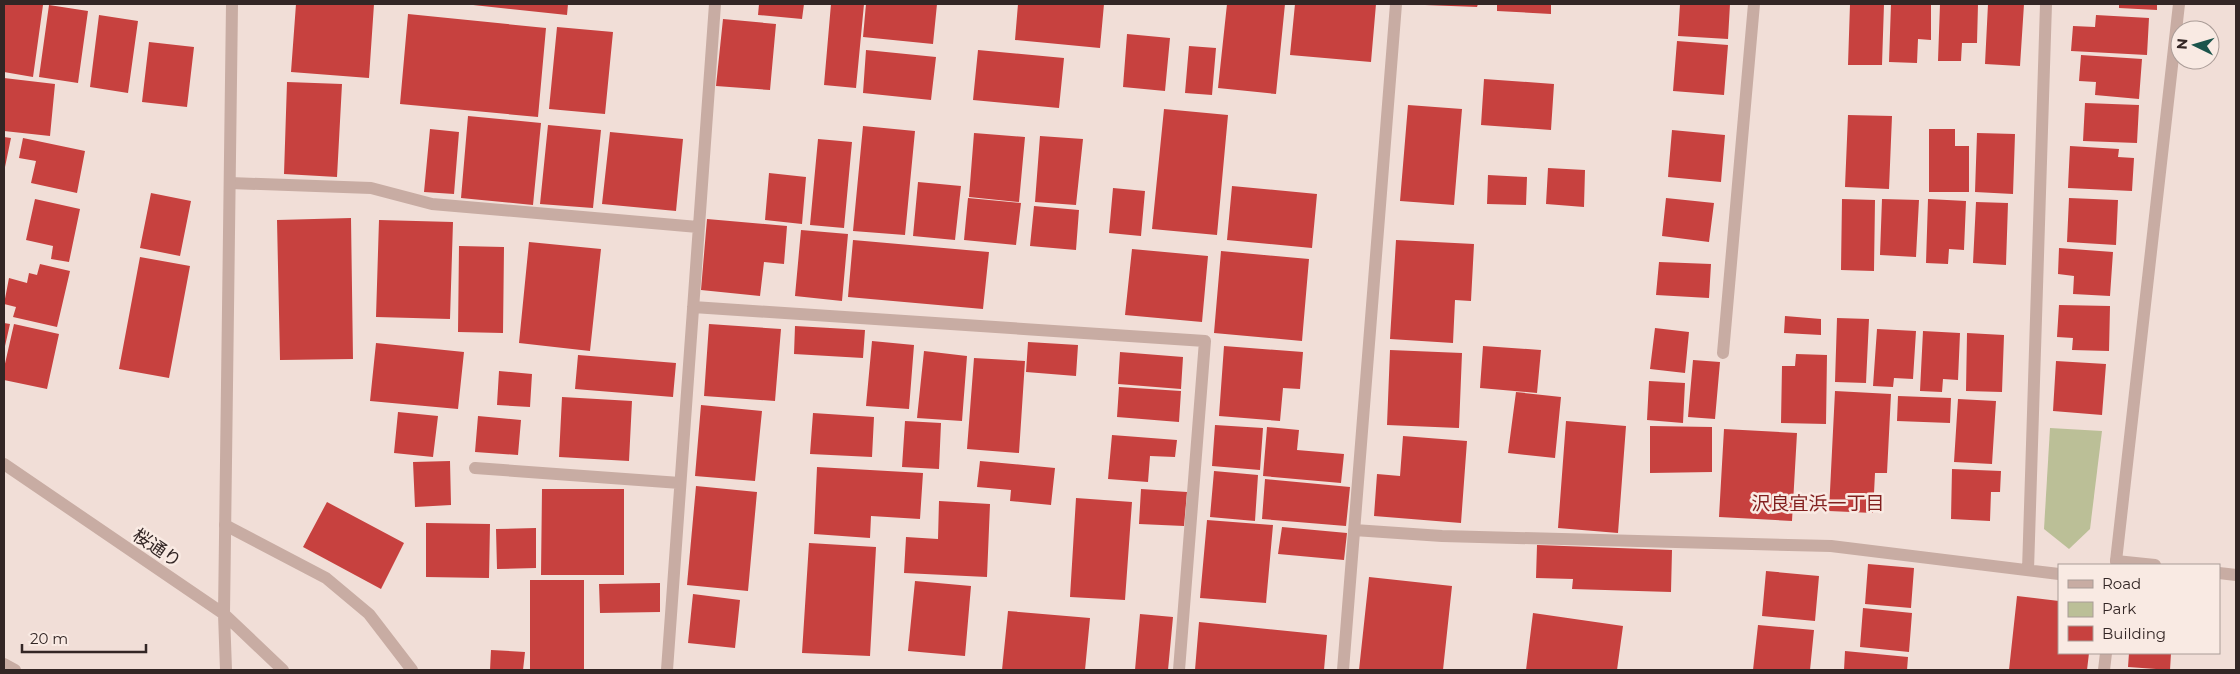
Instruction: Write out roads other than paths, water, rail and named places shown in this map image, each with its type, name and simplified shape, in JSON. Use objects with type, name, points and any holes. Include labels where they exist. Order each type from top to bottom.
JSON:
[{"type":"street","points":[[226,670],[224,614],[232,4]]},
{"type":"street","points":[[667,670],[715,4]]},
{"type":"street","points":[[1343,670],[1396,4]]},
{"type":"street","points":[[1723,353],[1754,4]]},
{"type":"street","points":[[2028,570],[2046,4]]},
{"type":"street","points":[[2136,564],[2116,563],[2179,4]]},
{"type":"street","points":[[230,183],[371,188],[432,204],[698,227]]},
{"type":"street","points":[[693,307],[1205,341],[1179,670]]},
{"type":"street","name":"桜通り","points":[[4,464],[224,614],[284,670]]},
{"type":"street","points":[[474,468],[680,483]]},
{"type":"street","points":[[225,525],[326,578],[369,614],[412,670]]},
{"type":"street","points":[[1354,530],[1442,536],[1831,546],[2058,574]]},
{"type":"street","points":[[2220,573],[2236,575]]},
{"type":"street","points":[[2104,670],[2106,654]]},
{"type":"street","points":[[4,664],[16,670]]},
{"type":"district","name":"沢良宜浜一丁目","points":[[1818,503]]}]
